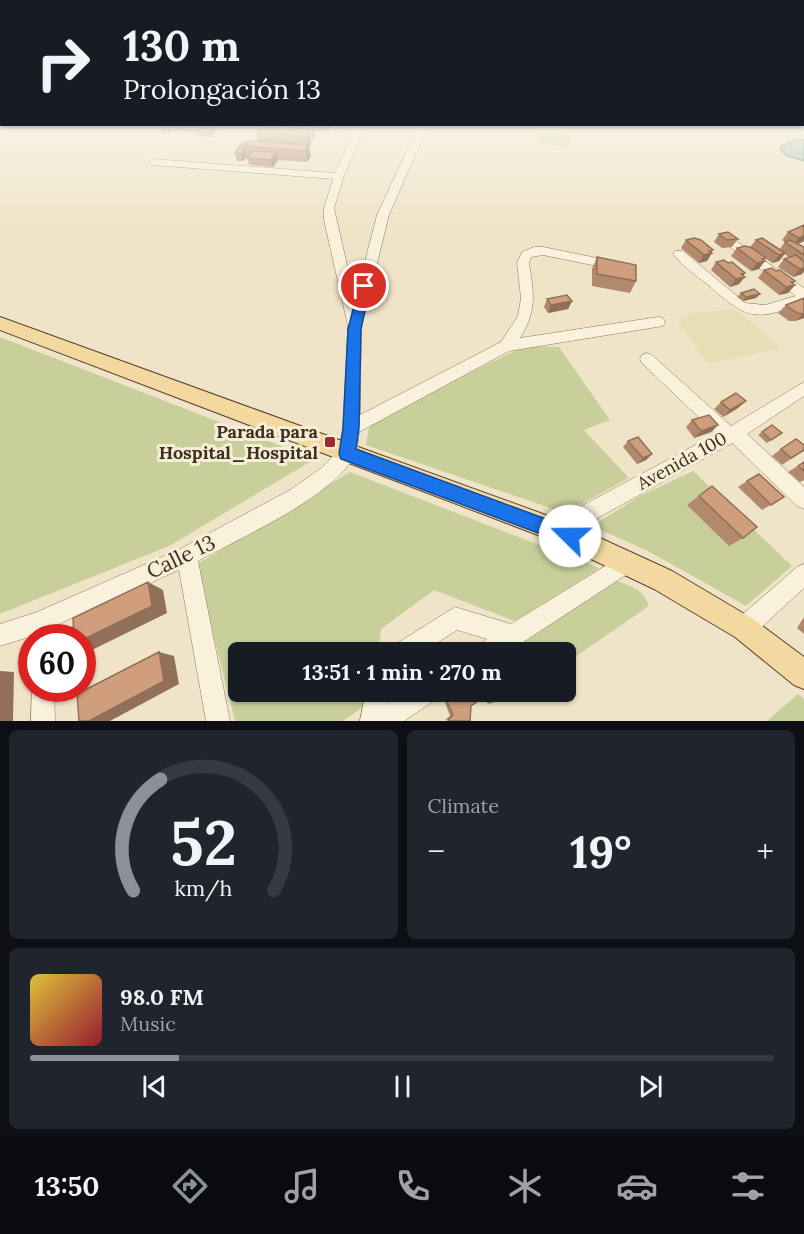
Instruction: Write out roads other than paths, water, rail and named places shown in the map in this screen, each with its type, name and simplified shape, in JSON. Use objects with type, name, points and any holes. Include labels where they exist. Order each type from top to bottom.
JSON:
[{"type":"main road","points":[[0,323],[347,454],[557,530],[663,580],[744,628],[804,675]]},
{"type":"street","points":[[348,157],[329,208],[354,329]]},
{"type":"street","points":[[347,454],[351,428],[354,329],[383,216],[409,157]]},
{"type":"street","points":[[153,162],[339,176]]},
{"type":"street","points":[[726,238],[804,297]]},
{"type":"street","points":[[506,346],[521,330],[527,313],[523,263],[526,255],[534,251],[543,251],[597,262]]},
{"type":"street","points":[[679,254],[740,306],[752,311],[766,311],[804,297]]},
{"type":"street","points":[[351,428],[506,346],[658,322]]},
{"type":"street","points":[[647,359],[804,500]]},
{"type":"street","name":"Avenida 100","points":[[557,530],[731,434],[804,388]]},
{"type":"street","name":"Calle 13","points":[[52,624],[187,556],[297,496],[326,475],[347,454]]},
{"type":"street","points":[[187,556],[218,721]]},
{"type":"street","points":[[504,642],[628,562]]},
{"type":"street","points":[[744,628],[804,574]]},
{"type":"street","points":[[419,642],[455,618],[513,636]]},
{"type":"street","name":"Calle 13","points":[[0,635],[18,633]]},
{"type":"street","points":[[42,702],[43,721]]},
{"type":"street","points":[[372,721],[376,702]]},
{"type":"street","points":[[382,721],[411,702]]},
{"type":"water","points":[[791,157],[804,157],[804,161]]},
{"type":"place","name":"Parada para Hospital_Hospital","points":[[330,442]]}]
